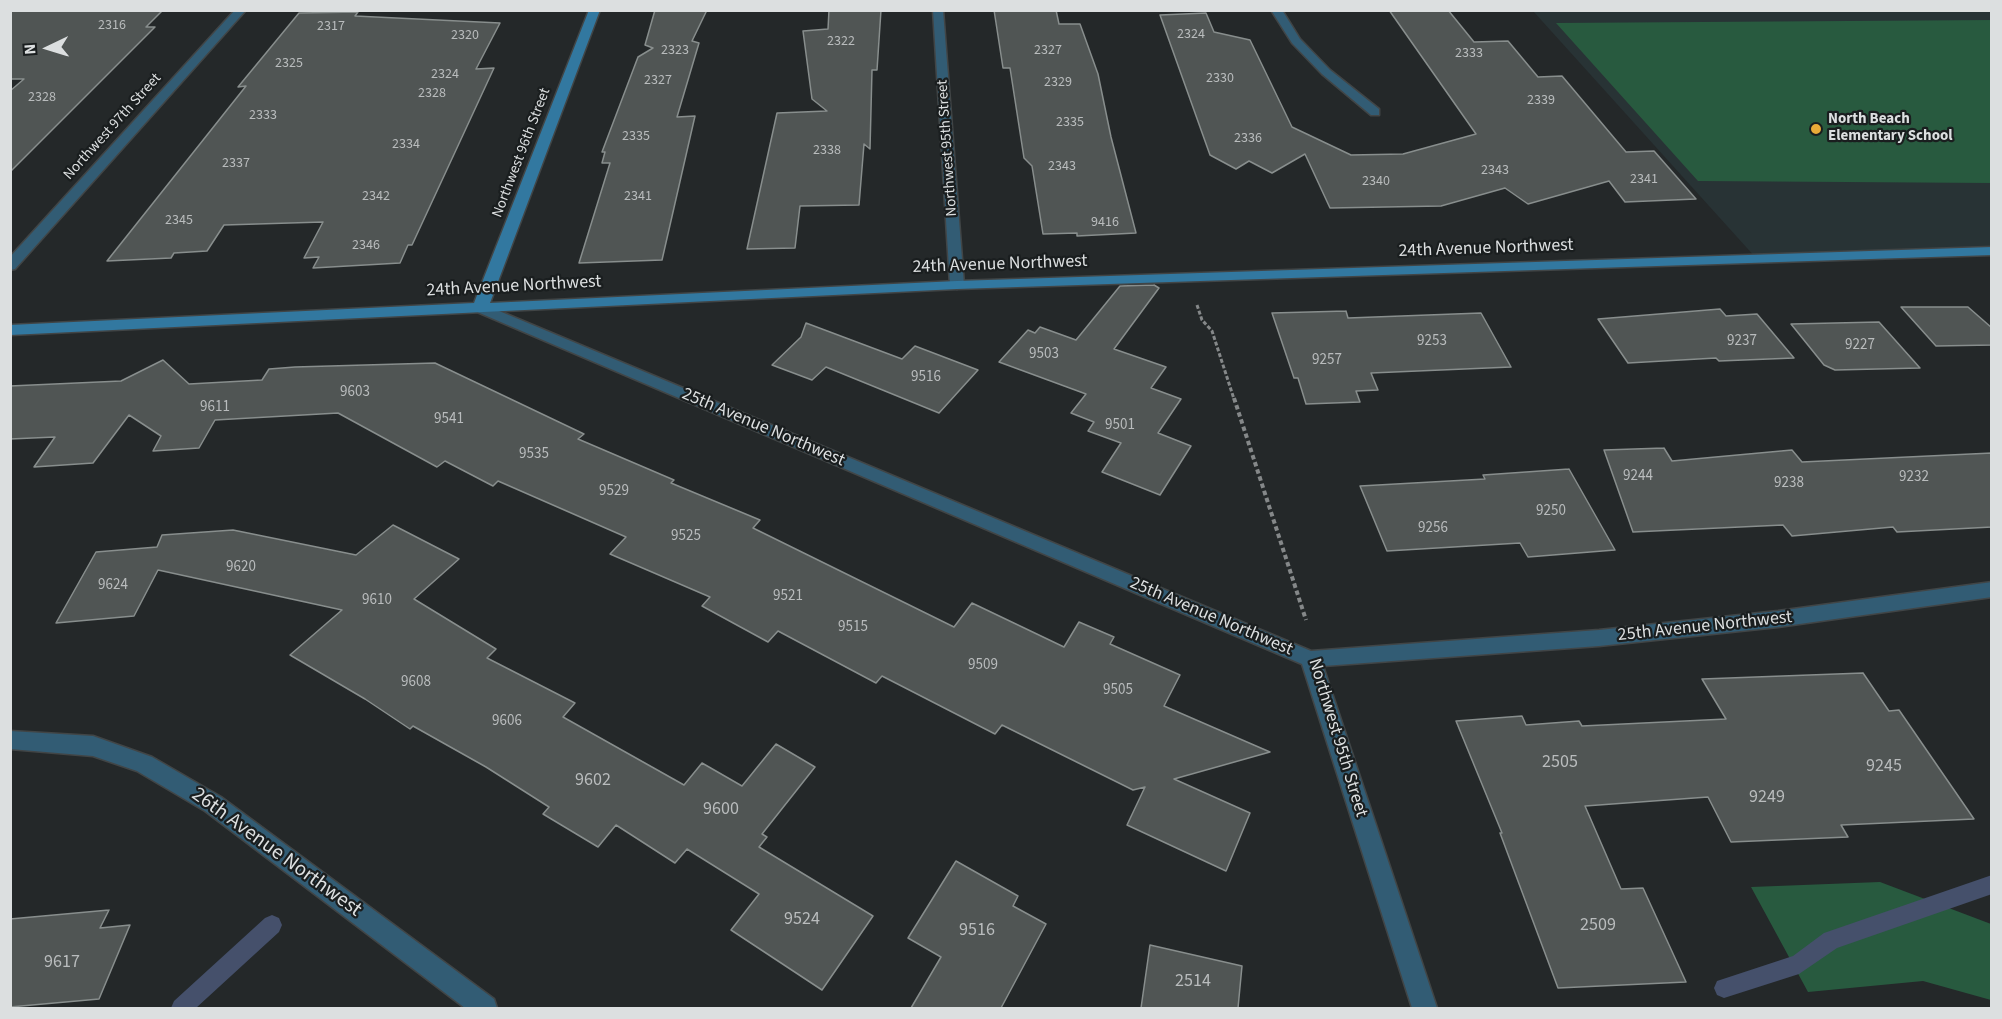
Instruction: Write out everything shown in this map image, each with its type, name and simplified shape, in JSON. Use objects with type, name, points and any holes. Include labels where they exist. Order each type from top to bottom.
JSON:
[{"type":"street","name":"Northwest 97th Street","points":[[10,266],[241,10]]},
{"type":"street","name":"Northwest 96th Street","points":[[480,308],[595,10]]},
{"type":"street","name":"Northwest 95th Street","points":[[938,10],[957,285]]},
{"type":"street","points":[[1276,10],[1296,41],[1326,72],[1375,112]]},
{"type":"street","name":"24th Avenue Northwest","points":[[10,330],[957,285],[1992,251]]},
{"type":"street","name":"25th Avenue Northwest","points":[[480,308],[1310,659],[1599,638],[1778,620],[1992,589]]},
{"type":"street","name":"Northwest 95th Street","points":[[1310,659],[1424,1008]]},
{"type":"street","name":"26th Avenue Northwest","points":[[10,740],[93,746],[144,764],[213,804],[485,1008]]},
{"type":"path","name":"Northwest 95th Street","points":[[1195,299],[1202,320],[1212,331],[1312,636],[1310,659]]},
{"type":"shaded area","name":"North Beach Elementary School","points":[[1533,11],[1991,11],[1991,248],[1756,258]]},
{"type":"green space","name":"North Beach Elementary School","points":[[1991,20],[1991,183],[1698,181],[1556,23]]},
{"type":"green space","points":[[1880,882],[1991,924],[1991,1000],[1923,981],[1808,992],[1751,887]]},
{"type":"building","points":[[10,10],[163,10],[146,27],[155,27],[10,172],[10,91],[24,79],[10,79]]},
{"type":"building","points":[[655,10],[707,10],[692,41],[699,43],[677,117],[695,116],[662,260],[579,263],[610,163],[602,163],[605,152],[602,152],[638,57],[653,48],[645,45]]},
{"type":"building","points":[[829,10],[881,10],[877,70],[872,70],[870,149],[864,144],[859,205],[800,206],[795,248],[747,249],[777,113],[827,111],[812,99],[803,31],[828,29]]},
{"type":"building","points":[[994,10],[1056,10],[1059,24],[1080,24],[1098,74],[1111,137],[1136,233],[1077,236],[1077,233],[1043,234],[1032,166],[1024,158],[1010,68],[1003,68]]},
{"type":"building","points":[[1389,10],[1448,10],[1474,42],[1508,41],[1538,77],[1562,76],[1626,152],[1654,151],[1696,199],[1625,202],[1609,181],[1528,204],[1505,188],[1441,206],[1330,208],[1305,154],[1272,173],[1249,161],[1236,169],[1210,155],[1160,15],[1206,13],[1214,32],[1250,40],[1292,127],[1351,155],[1403,154],[1476,134]]},
{"type":"building","points":[[358,12],[355,16],[500,23],[476,69],[494,68],[412,245],[408,245],[400,263],[313,268],[319,257],[304,258],[323,222],[224,225],[207,251],[174,253],[171,258],[107,261],[246,86],[238,87],[299,13]]},
{"type":"building","points":[[1154,285],[1159,288],[1114,349],[1166,367],[1151,388],[1181,399],[1158,433],[1191,446],[1160,495],[1102,472],[1121,443],[1088,431],[1094,422],[1071,413],[1086,394],[999,362],[1028,330],[1035,333],[1040,327],[1076,340],[1120,286]]},
{"type":"building","points":[[1901,307],[1968,307],[1992,328],[1992,345],[1936,346]]},
{"type":"building","points":[[1720,309],[1726,316],[1757,314],[1794,358],[1719,361],[1716,358],[1628,363],[1598,319]]},
{"type":"building","points":[[1346,311],[1348,318],[1481,313],[1511,367],[1371,373],[1378,390],[1356,391],[1360,402],[1306,404],[1298,378],[1294,378],[1272,313]]},
{"type":"building","points":[[1879,322],[1920,368],[1835,370],[1824,365],[1791,324]]},
{"type":"building","points":[[806,323],[902,359],[915,346],[978,370],[939,413],[826,367],[812,380],[772,365],[801,337]]},
{"type":"building","points":[[163,360],[189,384],[262,380],[269,369],[435,363],[584,434],[578,439],[674,480],[671,483],[760,520],[753,528],[954,627],[972,603],[1064,647],[1079,622],[1114,637],[1110,644],[1180,675],[1164,706],[1270,752],[1174,779],[1250,813],[1226,871],[1127,825],[1145,787],[1133,790],[1002,725],[995,734],[882,676],[876,683],[778,631],[768,642],[702,606],[710,597],[610,554],[626,537],[498,481],[493,486],[445,461],[437,467],[338,413],[215,420],[199,448],[153,451],[161,436],[129,415],[93,463],[34,467],[55,437],[10,439],[10,386],[121,381]]},
{"type":"building","points":[[1664,448],[1672,461],[1792,450],[1802,462],[1992,453],[1992,527],[1897,532],[1893,527],[1792,536],[1783,525],[1633,532],[1604,450]]},
{"type":"building","points":[[1569,469],[1615,550],[1528,557],[1520,543],[1387,551],[1360,486],[1485,479],[1483,475]]},
{"type":"building","points":[[393,525],[459,559],[414,599],[496,649],[487,658],[575,703],[563,717],[684,785],[702,763],[742,786],[776,744],[815,767],[762,834],[767,837],[759,847],[873,916],[822,990],[731,930],[759,894],[687,849],[675,863],[616,825],[598,847],[543,814],[549,807],[486,767],[413,726],[410,729],[365,699],[290,655],[342,610],[158,570],[134,616],[56,623],[96,552],[157,547],[162,535],[233,530],[356,555]]},
{"type":"building","points":[[1863,673],[1889,711],[1899,710],[1974,819],[1841,825],[1848,837],[1731,842],[1708,797],[1585,806],[1621,889],[1643,888],[1686,982],[1558,988],[1500,833],[1502,833],[1456,721],[1522,716],[1526,725],[1579,721],[1582,726],[1726,719],[1702,679]]},
{"type":"building","points":[[956,861],[1018,896],[1013,906],[1046,924],[1001,1008],[911,1008],[941,957],[908,938]]},
{"type":"building","points":[[109,910],[100,928],[130,925],[99,999],[10,1007],[10,919]]},
{"type":"building","points":[[1150,945],[1242,966],[1238,1008],[1141,1008]]},
{"type":"waterway","points":[[1724,988],[1799,964],[1831,940],[1992,884]]},
{"type":"waterway","points":[[181,1008],[272,925]]},
{"type":"place","name":"North Beach Elementary School","points":[[1816,129]]}]
